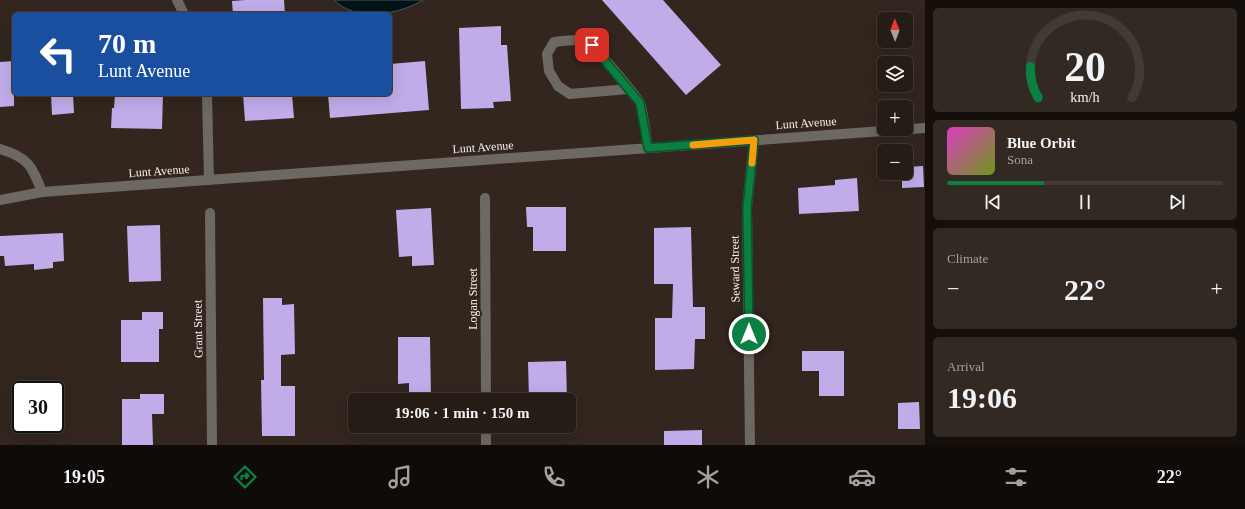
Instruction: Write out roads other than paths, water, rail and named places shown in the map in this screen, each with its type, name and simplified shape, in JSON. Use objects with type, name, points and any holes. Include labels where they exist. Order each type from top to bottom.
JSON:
[{"type":"street","points":[[177,0],[183,12]]},
{"type":"street","points":[[628,89],[570,94],[558,86],[549,71],[547,54],[554,42],[576,40],[592,45],[640,103],[648,148]]},
{"type":"street","points":[[207,96],[209,180]]},
{"type":"street","name":"Lunt Avenue","points":[[0,200],[42,192],[925,128]]},
{"type":"street","name":"Seward Street","points":[[750,445],[747,208],[754,140]]},
{"type":"street","points":[[0,149],[11,152],[26,161],[34,172],[42,192]]},
{"type":"street","name":"Logan Street","points":[[485,198],[486,393]]},
{"type":"street","name":"Grant Street","points":[[210,212],[212,445]]},
{"type":"street","points":[[486,433],[486,445]]}]
